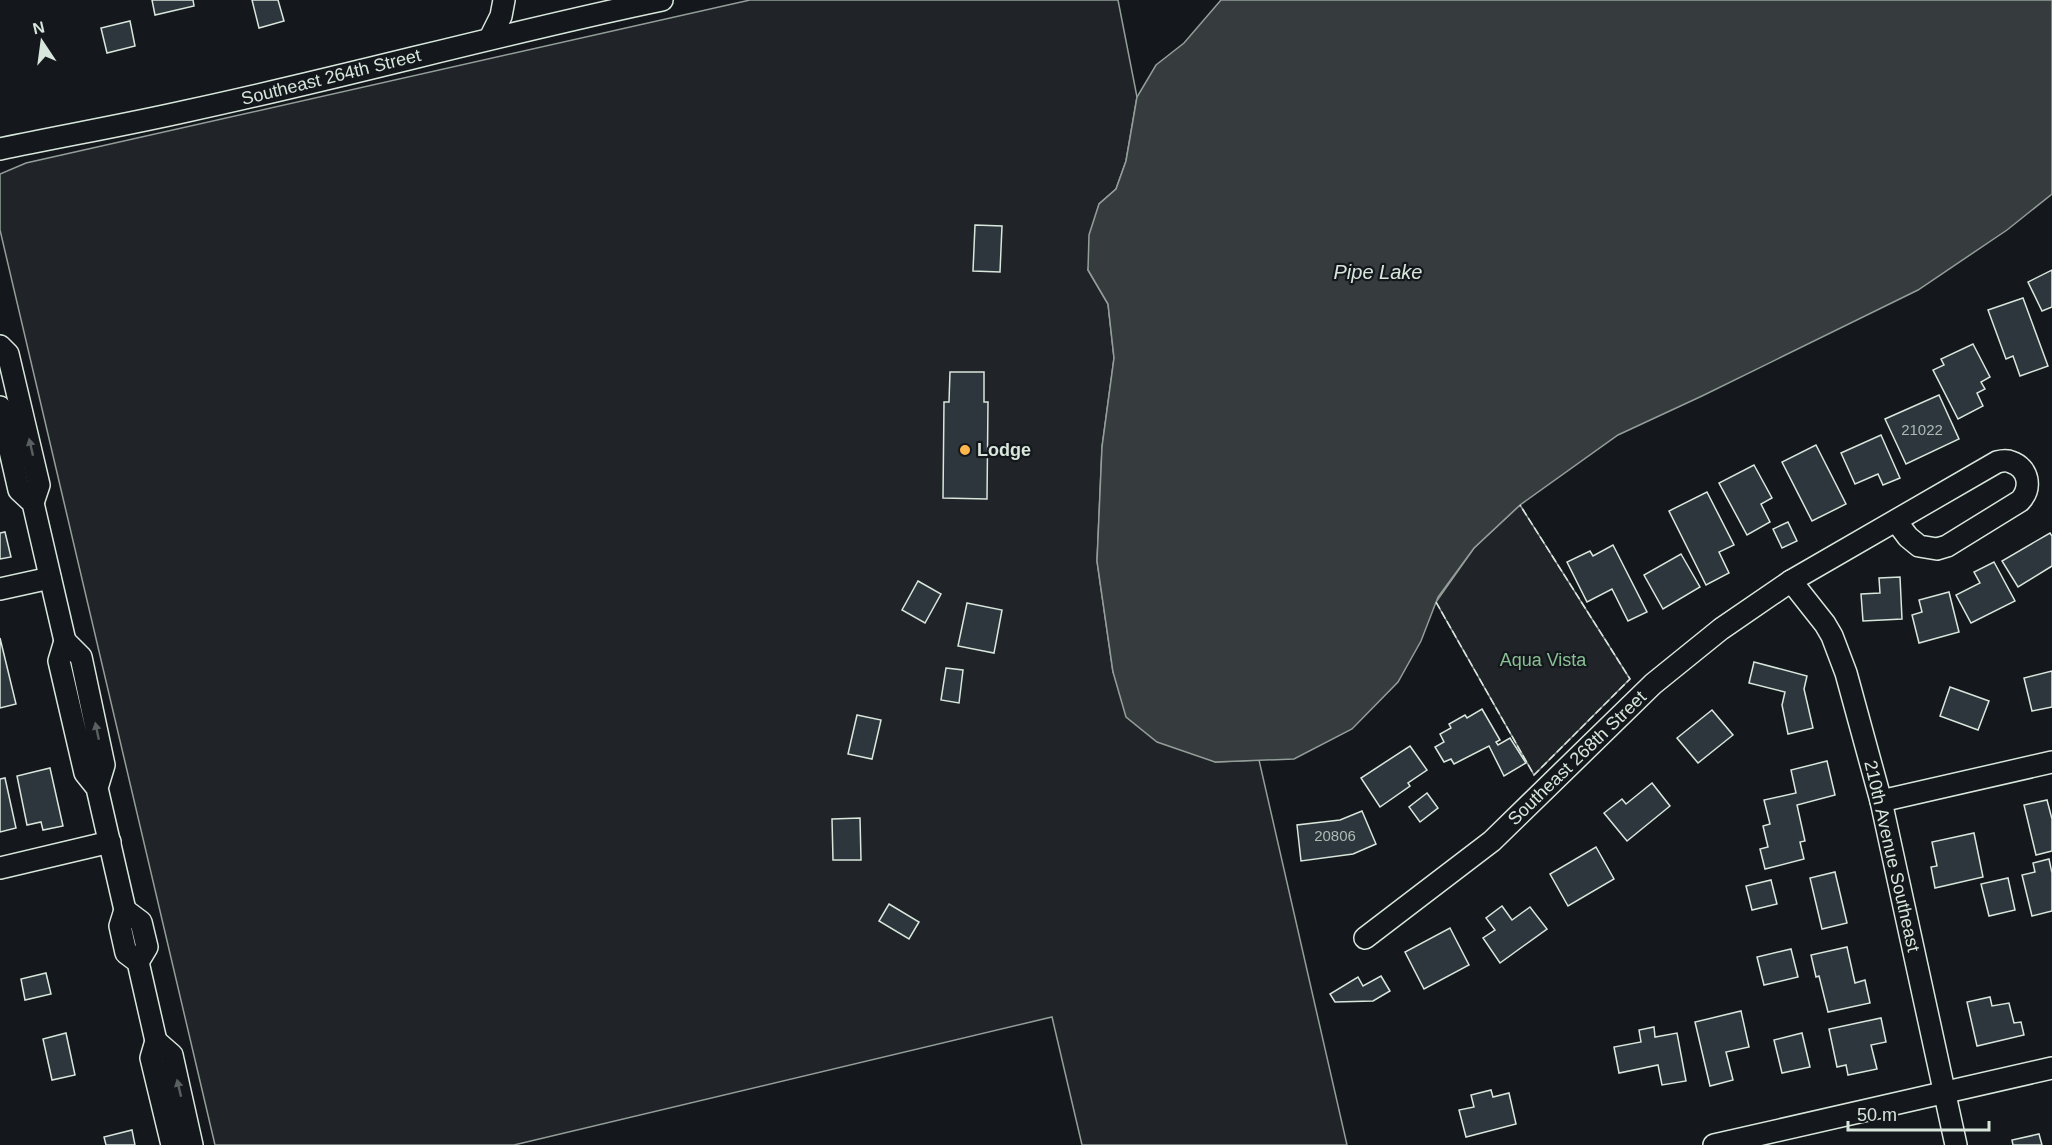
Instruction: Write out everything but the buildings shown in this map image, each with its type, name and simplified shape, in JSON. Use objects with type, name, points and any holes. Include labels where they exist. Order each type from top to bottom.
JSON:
[{"type":"street","points":[[490,38],[501,16],[504,0]]},
{"type":"street","name":"Southeast 264th Street","points":[[0,149],[186,112],[490,38],[662,0]]},
{"type":"street","points":[[0,346],[8,354],[39,485],[33,503],[65,641],[81,657],[104,765],[97,788],[125,910],[141,922],[147,947],[138,963],[156,1041],[151,1058],[172,1145]]},
{"type":"street","points":[[0,407],[19,490],[33,503]]},
{"type":"street","name":"Southeast 268th Street","points":[[1365,938],[1492,841],[1653,684],[1721,629],[1791,581],[1997,462],[2012,462],[2021,468],[2027,479],[2028,485],[2020,501],[1947,546],[1930,549],[1919,546],[1908,537],[1896,521]]},
{"type":"street","points":[[0,589],[50,578]]},
{"type":"street","name":"210th Avenue Southeast","points":[[1791,581],[1825,624],[1837,649],[1881,801],[1956,1145]]},
{"type":"street","points":[[1881,801],[2052,762]]},
{"type":"street","points":[[0,868],[110,842]]},
{"type":"street","points":[[156,1041],[172,1055],[192,1145]]},
{"type":"street","points":[[1714,1145],[2052,1068]]},
{"type":"green space","points":[[750,0],[1118,0],[1137,97],[1126,161],[1116,189],[1099,204],[1088,270],[1108,304],[1114,358],[1102,447],[1097,561],[1113,672],[1215,762],[1259,760],[1347,1145],[1082,1145],[1052,1017],[514,1145],[215,1145],[0,230],[0,174],[26,163]]},
{"type":"green space","name":"Aqua Vista","points":[[1520,505],[1630,679],[1534,775],[1436,602],[1474,548]]},
{"type":"water","name":"Pipe Lake","points":[[1221,0],[2052,0],[2052,194],[2007,230],[1918,290],[1618,435],[1520,505],[1474,548],[1438,597],[1421,641],[1398,682],[1352,729],[1294,759],[1215,762],[1157,742],[1126,717],[1113,672],[1097,561],[1102,447],[1114,358],[1108,304],[1088,270],[1089,235],[1099,204],[1116,189],[1126,161],[1137,97],[1156,65],[1184,43]]},
{"type":"fence","points":[[1436,602],[1534,775],[1630,679],[1520,505]]},
{"type":"place","name":"Lodge","points":[[965,450]]}]
